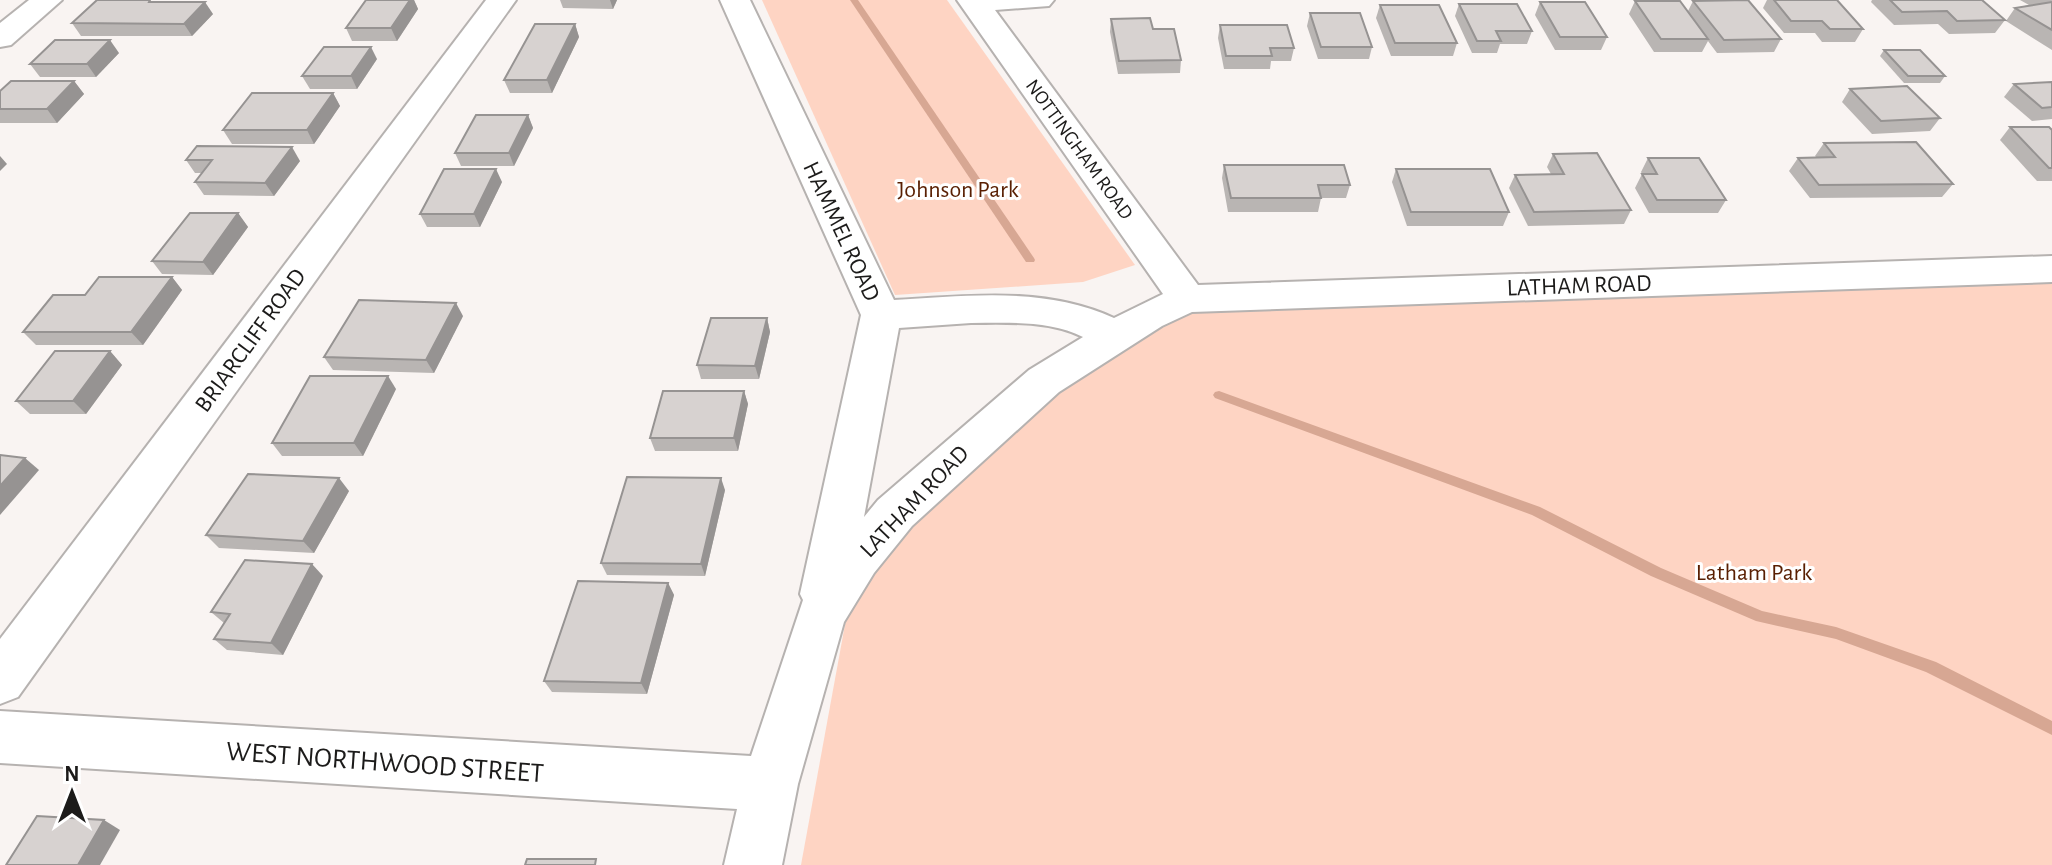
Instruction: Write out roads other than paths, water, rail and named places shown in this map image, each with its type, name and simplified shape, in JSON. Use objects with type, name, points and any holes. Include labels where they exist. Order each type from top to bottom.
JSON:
[{"type":"street","points":[[0,38],[47,0]]},
{"type":"street","name":"BRIARCLIFF ROAD","points":[[0,680],[501,0]]},
{"type":"street","name":"HAMMEL ROAD","points":[[735,0],[881,315],[821,616]]},
{"type":"street","points":[[973,1],[1039,0]]},
{"type":"street","name":"NOTTINGHAM ROAD","points":[[973,1],[1187,299]]},
{"type":"street","name":"LATHAM ROAD","points":[[753,865],[770,784],[821,616],[857,559],[895,513],[1044,381],[1148,316],[1187,299],[2052,269]]},
{"type":"street","points":[[881,315],[1003,310],[1054,313],[1093,322],[1116,336]]},
{"type":"street","name":"WEST NORTHWOOD STREET","points":[[0,737],[770,784]]},
{"type":"waterway","points":[[854,0],[1030,260]]},
{"type":"waterway","points":[[1219,395],[1536,511],[1656,572],[1761,617],[1836,633],[1931,667],[2052,728]]},
{"type":"park label","name":"Johnson Park","points":[[958,189]]},
{"type":"park label","name":"Latham Park","points":[[1754,572]]}]
